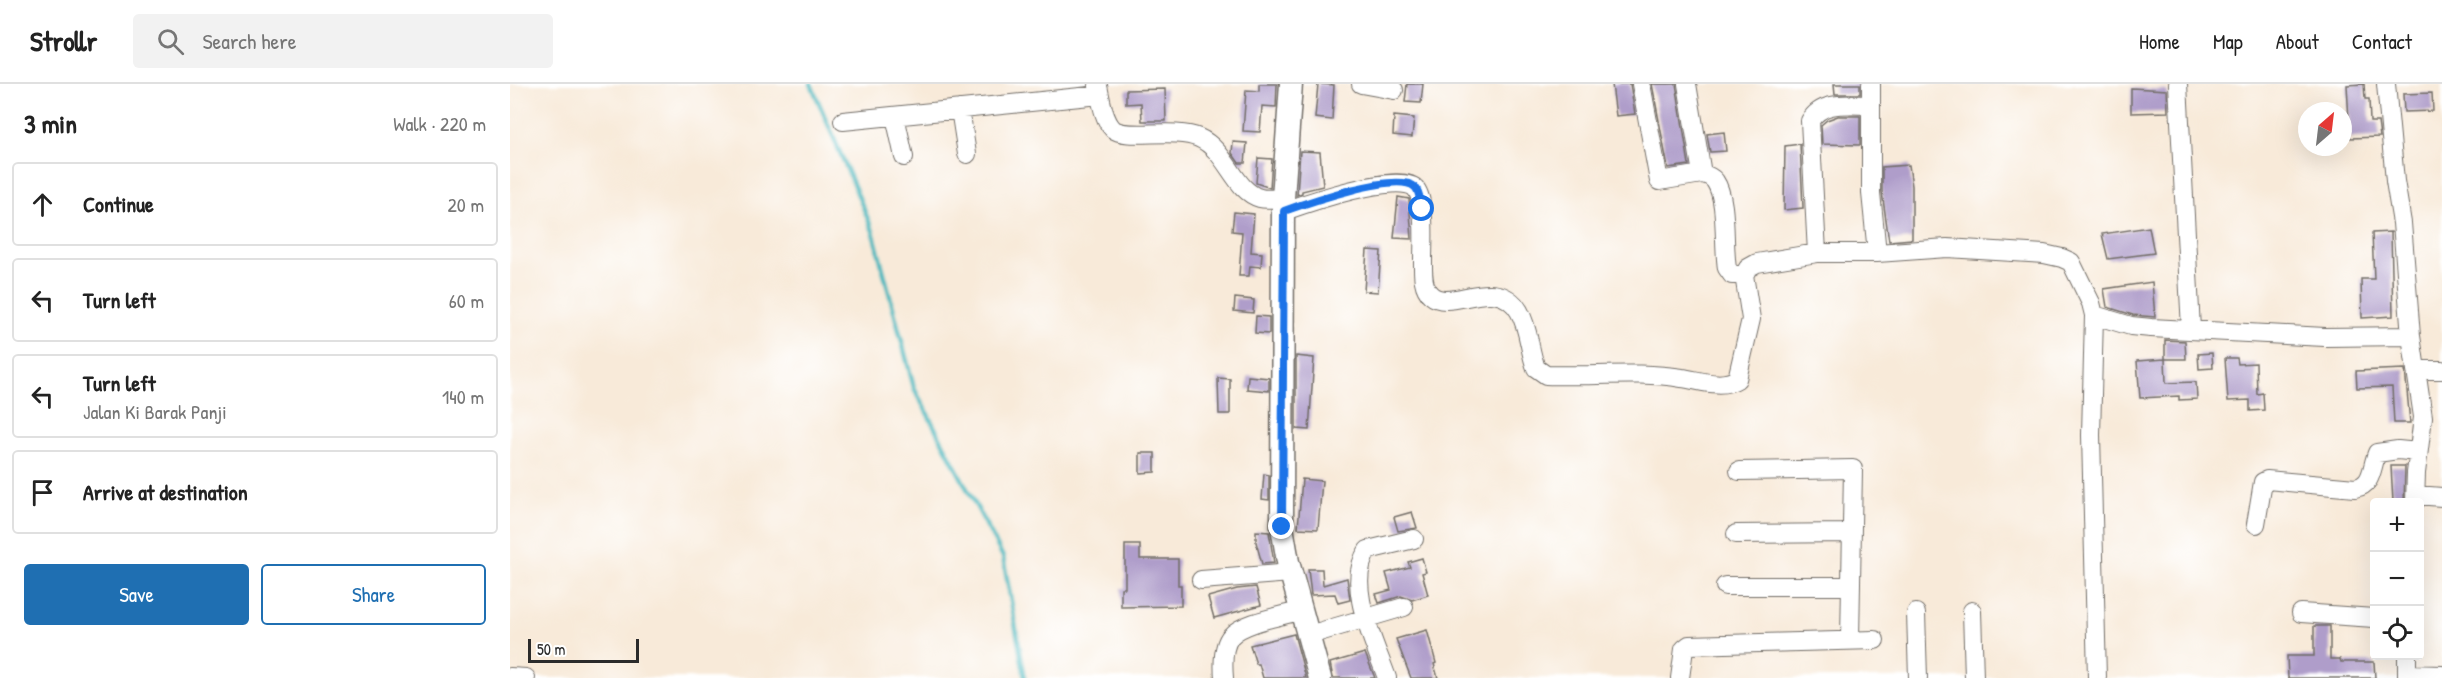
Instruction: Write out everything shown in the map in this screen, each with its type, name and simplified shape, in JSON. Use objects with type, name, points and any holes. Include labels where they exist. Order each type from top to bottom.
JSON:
[{"type":"street","points":[[1291,84],[1283,204],[1282,515],[1291,573],[1320,678]]},
{"type":"street","points":[[1361,84],[1394,90]]},
{"type":"street","points":[[1641,84],[1659,181],[1702,174],[1709,176],[1715,182],[1719,192],[1727,268],[1732,275],[1744,275]]},
{"type":"street","points":[[1687,84],[1702,174]]},
{"type":"street","points":[[1871,84],[1871,193],[1877,253]]},
{"type":"street","points":[[2178,84],[2191,329]]},
{"type":"street","points":[[2386,84],[2395,181],[2402,223],[2411,336],[2418,370],[2423,417],[2418,452],[2416,498]]},
{"type":"street","points":[[843,121],[960,109],[1099,90],[1106,116],[1114,130],[1126,135],[1164,132],[1198,138],[1211,144],[1224,158],[1246,190],[1283,204],[1355,189],[1404,183],[1412,185],[1417,190],[1422,209],[1426,289],[1438,299],[1483,294],[1505,297],[1513,302],[1521,313],[1536,368],[1546,375],[1657,375],[1714,383],[1732,382],[1737,379],[1751,319],[1744,275],[1748,268],[1757,263],[1817,253],[1877,253],[1947,248],[2030,252],[2062,258],[2070,262],[2078,275],[2094,315],[2091,459],[2097,678]]},
{"type":"street","points":[[1817,253],[1810,121],[1815,112],[1823,108],[1870,105]]},
{"type":"street","points":[[960,109],[968,154]]},
{"type":"street","points":[[895,116],[904,157]]},
{"type":"street","points":[[2094,315],[2131,326],[2325,337],[2411,336]]},
{"type":"street","points":[[2418,370],[2442,370]]},
{"type":"street","points":[[2256,524],[2261,487],[2267,480],[2363,487],[2368,482],[2377,453],[2398,450],[2418,452]]},
{"type":"street","points":[[1739,471],[1853,469],[1850,640]]},
{"type":"street","points":[[2424,498],[2442,497]]},
{"type":"street","points":[[1736,534],[1852,533]]},
{"type":"street","points":[[1387,678],[1365,617],[1359,577],[1363,557],[1368,550],[1414,539]]},
{"type":"street","points":[[1201,580],[1291,573]]},
{"type":"street","points":[[1725,586],[1851,586]]},
{"type":"street","points":[[1309,635],[1404,607]]},
{"type":"street","points":[[1224,678],[1226,646],[1230,637],[1242,628],[1302,610]]},
{"type":"street","points":[[1972,611],[1974,678]]},
{"type":"street","points":[[1916,613],[1918,678]]},
{"type":"street","points":[[2301,613],[2370,618]]},
{"type":"street","points":[[1680,678],[1684,649],[1689,645],[1875,640]]},
{"type":"street","points":[[2407,669],[2442,675]]},
{"type":"street","points":[[510,677],[526,678]]},
{"type":"building","points":[[1259,84],[1277,84],[1276,107],[1262,106],[1260,132],[1243,131],[1246,90],[1259,91]]},
{"type":"building","points":[[1318,84],[1334,85],[1332,120],[1315,118]]},
{"type":"building","points":[[1407,84],[1423,84],[1421,103],[1405,102]]},
{"type":"building","points":[[1612,84],[1630,84],[1635,114],[1616,116]]},
{"type":"building","points":[[1652,84],[1676,84],[1689,165],[1668,168]]},
{"type":"building","points":[[1834,84],[1860,84],[1860,94],[1835,94]]},
{"type":"building","points":[[2364,84],[2365,99],[2369,99],[2370,122],[2378,122],[2380,137],[2352,138],[2352,102],[2348,102],[2347,85]]},
{"type":"building","points":[[2131,88],[2167,90],[2168,112],[2131,113]]},
{"type":"building","points":[[1165,89],[1166,121],[1142,121],[1141,103],[1126,104],[1126,90]]},
{"type":"building","points":[[2432,93],[2433,111],[2404,112],[2403,94]]},
{"type":"building","points":[[1394,116],[1414,118],[1412,137],[1393,135]]},
{"type":"building","points":[[1838,116],[1860,116],[1860,145],[1822,144],[1821,125]]},
{"type":"building","points":[[1724,132],[1726,151],[1710,152],[1707,134]]},
{"type":"building","points":[[1233,142],[1247,143],[1245,163],[1239,163],[1232,153]]},
{"type":"building","points":[[1800,144],[1803,208],[1784,210],[1785,146]]},
{"type":"building","points":[[1300,151],[1320,152],[1323,186],[1302,191],[1297,195]]},
{"type":"building","points":[[1258,158],[1272,159],[1270,188],[1256,183]]},
{"type":"building","points":[[1909,165],[1912,186],[1912,239],[1889,241],[1882,192],[1882,167]]},
{"type":"building","points":[[1398,197],[1409,199],[1412,239],[1394,238]]},
{"type":"building","points":[[1234,212],[1254,214],[1251,252],[1262,253],[1261,267],[1250,266],[1249,276],[1239,276],[1242,232],[1232,231]]},
{"type":"building","points":[[2149,227],[2154,253],[2108,259],[2102,234]]},
{"type":"building","points":[[2391,232],[2393,316],[2362,318],[2361,279],[2374,279],[2372,233]]},
{"type":"building","points":[[1367,250],[1381,251],[1378,292],[1364,291]]},
{"type":"building","points":[[2152,282],[2155,317],[2133,315],[2107,307],[2104,289]]},
{"type":"building","points":[[1235,298],[1254,300],[1253,313],[1234,311]]},
{"type":"building","points":[[1256,316],[1269,317],[1269,334],[1255,333]]},
{"type":"building","points":[[2165,340],[2185,341],[2186,359],[2165,359]]},
{"type":"building","points":[[2212,353],[2213,368],[2199,369],[2198,354]]},
{"type":"building","points":[[1296,356],[1314,358],[1309,430],[1296,429]]},
{"type":"building","points":[[2225,358],[2237,358],[2238,364],[2256,363],[2257,394],[2263,393],[2264,410],[2250,411],[2250,400],[2228,401]]},
{"type":"building","points":[[2165,359],[2166,383],[2196,382],[2197,399],[2179,400],[2179,396],[2140,398],[2137,361]]},
{"type":"building","points":[[2405,369],[2410,423],[2394,423],[2392,387],[2357,388],[2356,371]]},
{"type":"building","points":[[1248,376],[1269,378],[1269,391],[1247,389]]},
{"type":"building","points":[[1218,378],[1230,379],[1230,414],[1219,414]]},
{"type":"building","points":[[1140,453],[1155,453],[1155,472],[1140,473]]},
{"type":"building","points":[[2391,466],[2405,466],[2404,498],[2393,498]]},
{"type":"building","points":[[1264,474],[1269,475],[1269,500],[1262,499]]},
{"type":"building","points":[[1302,479],[1322,481],[1318,529],[1298,528]]},
{"type":"building","points":[[1412,512],[1417,528],[1398,531],[1394,517]]},
{"type":"building","points":[[1256,531],[1269,532],[1274,563],[1262,564],[1256,542]]},
{"type":"building","points":[[1125,545],[1140,545],[1140,559],[1178,559],[1181,606],[1121,607],[1121,588],[1125,588]]},
{"type":"building","points":[[1422,558],[1426,572],[1422,573],[1428,595],[1412,600],[1401,596],[1379,603],[1376,594],[1391,590],[1386,573],[1410,567],[1408,562]]},
{"type":"building","points":[[1308,569],[1322,569],[1323,585],[1347,578],[1350,600],[1338,603],[1335,594],[1311,595]]},
{"type":"building","points":[[1256,587],[1261,605],[1214,618],[1208,597],[1237,589]]},
{"type":"building","points":[[2314,626],[2330,626],[2330,659],[2340,659],[2341,662],[2374,662],[2375,678],[2288,678],[2287,656],[2314,656]]},
{"type":"building","points":[[1427,630],[1438,678],[1411,678],[1396,639]]},
{"type":"building","points":[[1294,634],[1306,678],[1263,678],[1250,645]]},
{"type":"building","points":[[1365,653],[1375,678],[1333,678],[1330,663]]},
{"type":"waterway","points":[[811,84],[873,231],[914,388],[1003,557],[1025,678]]},
{"type":"route","points":[[1282,527],[1284,211],[1355,189],[1404,183],[1412,185],[1417,190],[1422,209]]}]
